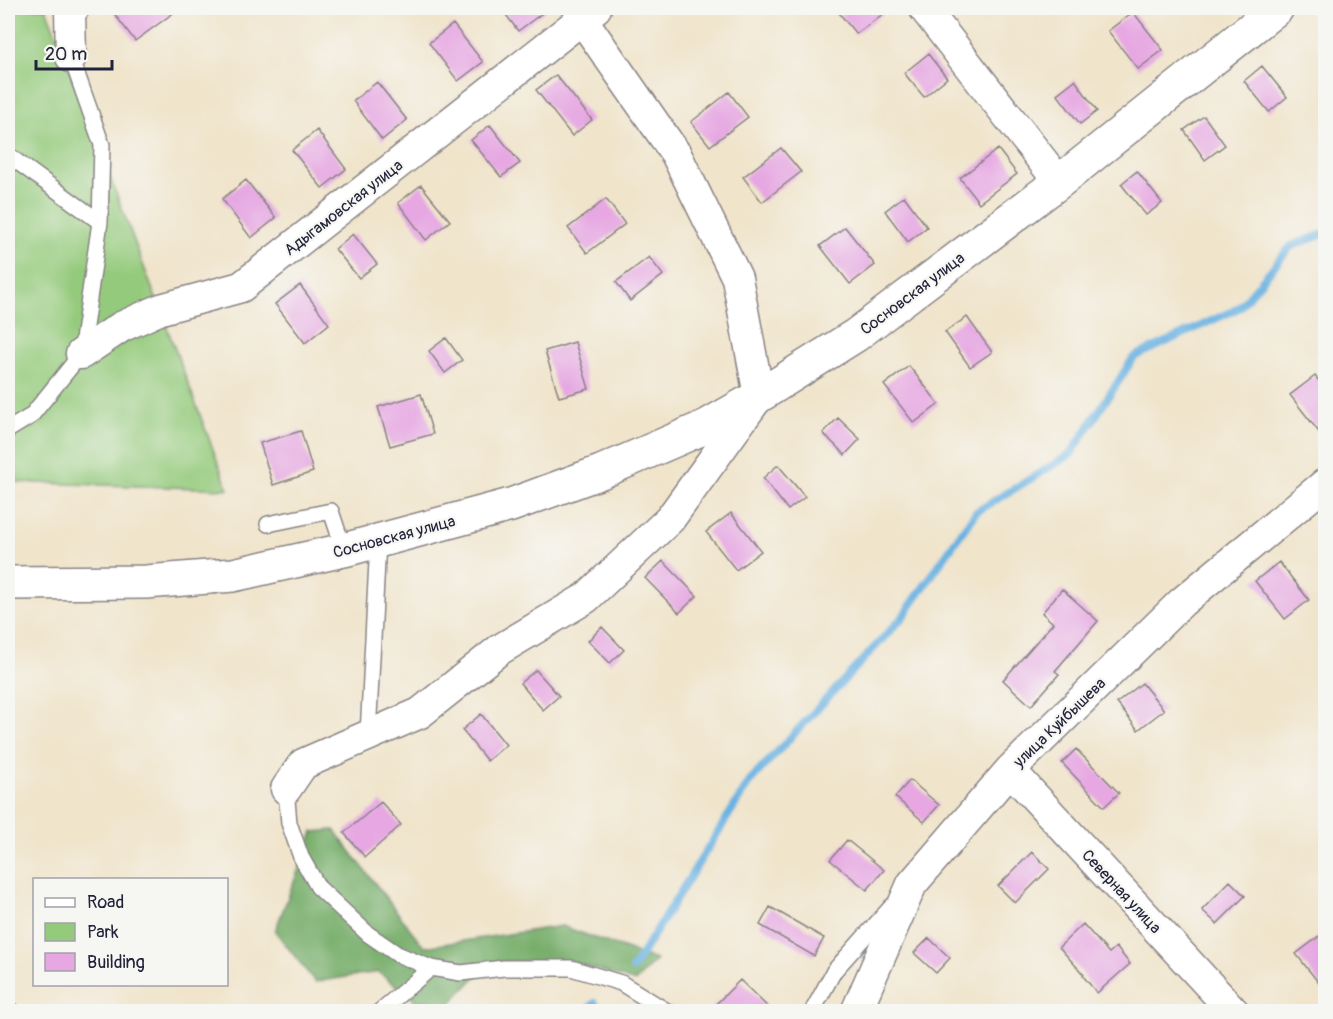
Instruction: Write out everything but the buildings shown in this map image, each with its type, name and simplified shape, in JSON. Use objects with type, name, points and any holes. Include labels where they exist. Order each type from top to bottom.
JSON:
[{"type":"main road","name":"Сосновская улица","points":[[8,583],[146,582],[233,575],[378,542],[511,505],[601,472],[705,427],[856,335],[1059,182],[1277,8]]},
{"type":"street","points":[[71,57],[70,11],[74,8]]},
{"type":"street","points":[[924,8],[1059,182]]},
{"type":"street","name":"Адыгамовская улица","points":[[81,354],[121,327],[161,309],[241,287],[589,13],[676,154],[737,278],[759,396]]},
{"type":"street","name":"Сосновская улица","points":[[286,789],[303,764],[420,713],[499,650],[585,598],[670,519],[759,396]]},
{"type":"street","name":"улица Куйбышева","points":[[856,1011],[912,884],[1010,770],[1182,602],[1326,483]]},
{"type":"street","name":"Северная улица","points":[[1010,770],[1234,1011]]},
{"type":"street","points":[[986,798],[1046,808]]},
{"type":"lane","points":[[8,430],[31,416],[81,354],[100,222],[102,145],[71,57]]},
{"type":"lane","points":[[8,155],[100,222]]},
{"type":"lane","points":[[268,524],[331,511],[344,550]]},
{"type":"lane","points":[[368,735],[378,542]]},
{"type":"lane","points":[[286,789],[289,823],[301,856],[318,887],[378,941],[397,954],[431,968],[461,974],[504,968],[571,968],[621,983],[668,1011]]},
{"type":"lane","points":[[813,1011],[834,971],[912,884]]},
{"type":"lane","points":[[379,1011],[431,968]]},
{"type":"lane","points":[[8,1009],[13,1011]]},
{"type":"green space","points":[[8,8],[46,8],[228,489],[8,482]]},
{"type":"green space","points":[[334,830],[424,947],[562,926],[656,960],[635,982],[568,960],[490,962],[443,1011],[422,1011],[424,1007],[378,972],[315,982],[275,931],[313,832]]},
{"type":"waterway","points":[[633,968],[750,781],[902,618],[976,512],[1071,454],[1134,357],[1239,308],[1291,246],[1326,233]]},
{"type":"waterway","points":[[584,1012],[595,1003]]}]
